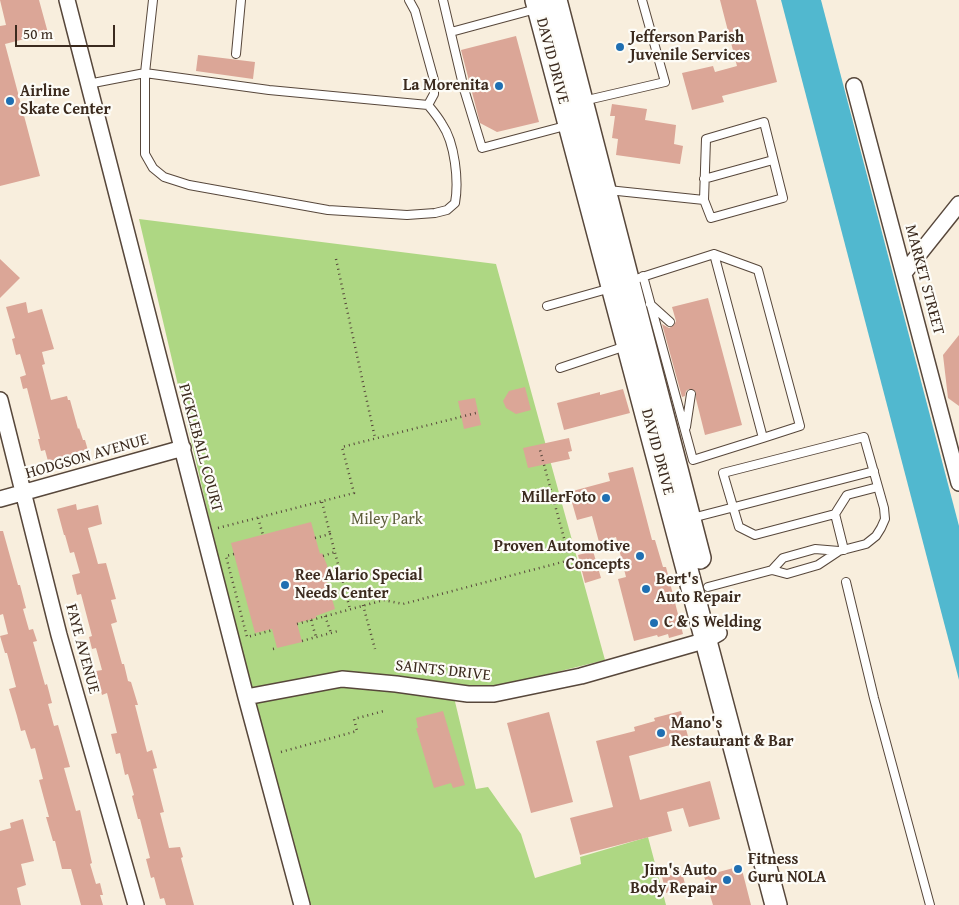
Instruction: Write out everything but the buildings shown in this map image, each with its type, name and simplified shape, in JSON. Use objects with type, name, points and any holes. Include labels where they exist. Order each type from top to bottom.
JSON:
[{"type":"main road","name":"DAVID DRIVE","points":[[544,3],[584,101],[628,281],[628,346],[789,905]]},
{"type":"main road","name":"DAVID DRIVE","points":[[544,3],[569,125],[628,281],[685,463],[690,518],[708,587],[713,636],[776,905]]},
{"type":"street","name":"PICKLEBALL COURT","points":[[67,0],[246,697],[302,905]]},
{"type":"street","name":"MARKET STREET","points":[[854,86],[959,483]]},
{"type":"street","points":[[904,273],[959,204]]},
{"type":"street","name":"FAYE AVENUE","points":[[0,400],[59,636],[136,905]]},
{"type":"street","name":"HODGSON AVENUE","points":[[0,499],[183,448]]},
{"type":"street","name":"SAINTS DRIVE","points":[[246,697],[342,679],[468,694],[494,694],[581,676],[713,636]]},
{"type":"lane","points":[[88,84],[144,73],[269,90],[428,105],[443,125],[451,143],[458,188],[455,203],[448,210],[436,213],[407,215],[328,210],[189,185],[164,177],[153,168],[145,154],[144,73],[153,0]]},
{"type":"lane","points":[[236,54],[240,0]]},
{"type":"lane","points":[[409,0],[415,11],[434,80],[434,94],[428,105]]},
{"type":"lane","points":[[443,0],[464,89],[482,148],[569,125]]},
{"type":"lane","points":[[584,101],[665,82],[642,0]]},
{"type":"lane","points":[[451,32],[544,3]]},
{"type":"lane","points":[[764,122],[783,198],[711,218],[704,200],[704,179],[706,139],[764,122]]},
{"type":"lane","points":[[704,179],[773,160]]},
{"type":"lane","points":[[606,190],[704,200]]},
{"type":"lane","points":[[714,254],[763,438]]},
{"type":"lane","points":[[547,306],[714,254],[758,270],[800,426],[685,463],[685,431],[691,394]]},
{"type":"lane","points":[[628,281],[670,322]]},
{"type":"lane","points":[[650,304],[685,431]]},
{"type":"lane","points":[[560,368],[628,346]]},
{"type":"lane","points":[[772,570],[783,558],[814,549],[842,550],[866,544],[876,536],[885,519],[878,487],[874,471],[864,437],[723,473],[739,528],[755,535],[835,514],[847,495],[878,487]]},
{"type":"lane","points":[[690,518],[874,471]]},
{"type":"lane","points":[[835,514],[842,550]]},
{"type":"lane","points":[[708,587],[772,570],[787,574],[818,565],[842,550]]},
{"type":"lane","points":[[846,582],[874,698],[930,905]]},
{"type":"path","points":[[336,259],[375,438]]},
{"type":"path","points":[[218,528],[354,493],[342,447],[476,413]]},
{"type":"path","points":[[297,624],[387,599],[403,604],[570,560],[540,450]]},
{"type":"path","points":[[322,501],[350,609]]},
{"type":"path","points":[[258,518],[263,534]]},
{"type":"path","points":[[316,538],[330,534]]},
{"type":"path","points":[[324,556],[335,552]]},
{"type":"path","points":[[234,554],[226,556],[247,637],[272,630]]},
{"type":"path","points":[[330,593],[345,590]]},
{"type":"path","points":[[364,605],[375,649]]},
{"type":"path","points":[[325,615],[331,633]]},
{"type":"path","points":[[311,620],[316,637]]},
{"type":"path","points":[[302,641],[338,631]]},
{"type":"path","points":[[272,649],[277,648]]},
{"type":"path","points":[[281,752],[357,731],[354,719],[384,711]]},
{"type":"green space","name":"Miley Park","points":[[139,219],[496,264],[605,660],[496,687],[451,685],[476,789],[488,787],[521,834],[535,878],[581,864],[580,857],[648,837],[666,905],[304,905],[284,837]]},
{"type":"water","points":[[781,0],[821,0],[959,526],[959,680]]},
{"type":"place","name":"Jefferson Parish Juvenile Services","points":[[620,47]]},
{"type":"place","name":"La Morenita","points":[[499,86]]},
{"type":"place","name":"Airline Skate Center","points":[[10,101]]},
{"type":"place","name":"MillerFoto","points":[[606,498]]},
{"type":"place","name":"Proven Automotive Concepts","points":[[640,556]]},
{"type":"place","name":"Ree Alario Special Needs Center","points":[[285,585]]},
{"type":"place","name":"Bert's Auto Repair","points":[[646,589]]},
{"type":"place","name":"C & S Welding","points":[[654,623]]},
{"type":"place","name":"Mano's Restaurant & Bar","points":[[661,733]]},
{"type":"place","name":"Fitness Guru NOLA","points":[[738,869]]},
{"type":"place","name":"Jim's Auto Body Repair","points":[[727,880]]}]
